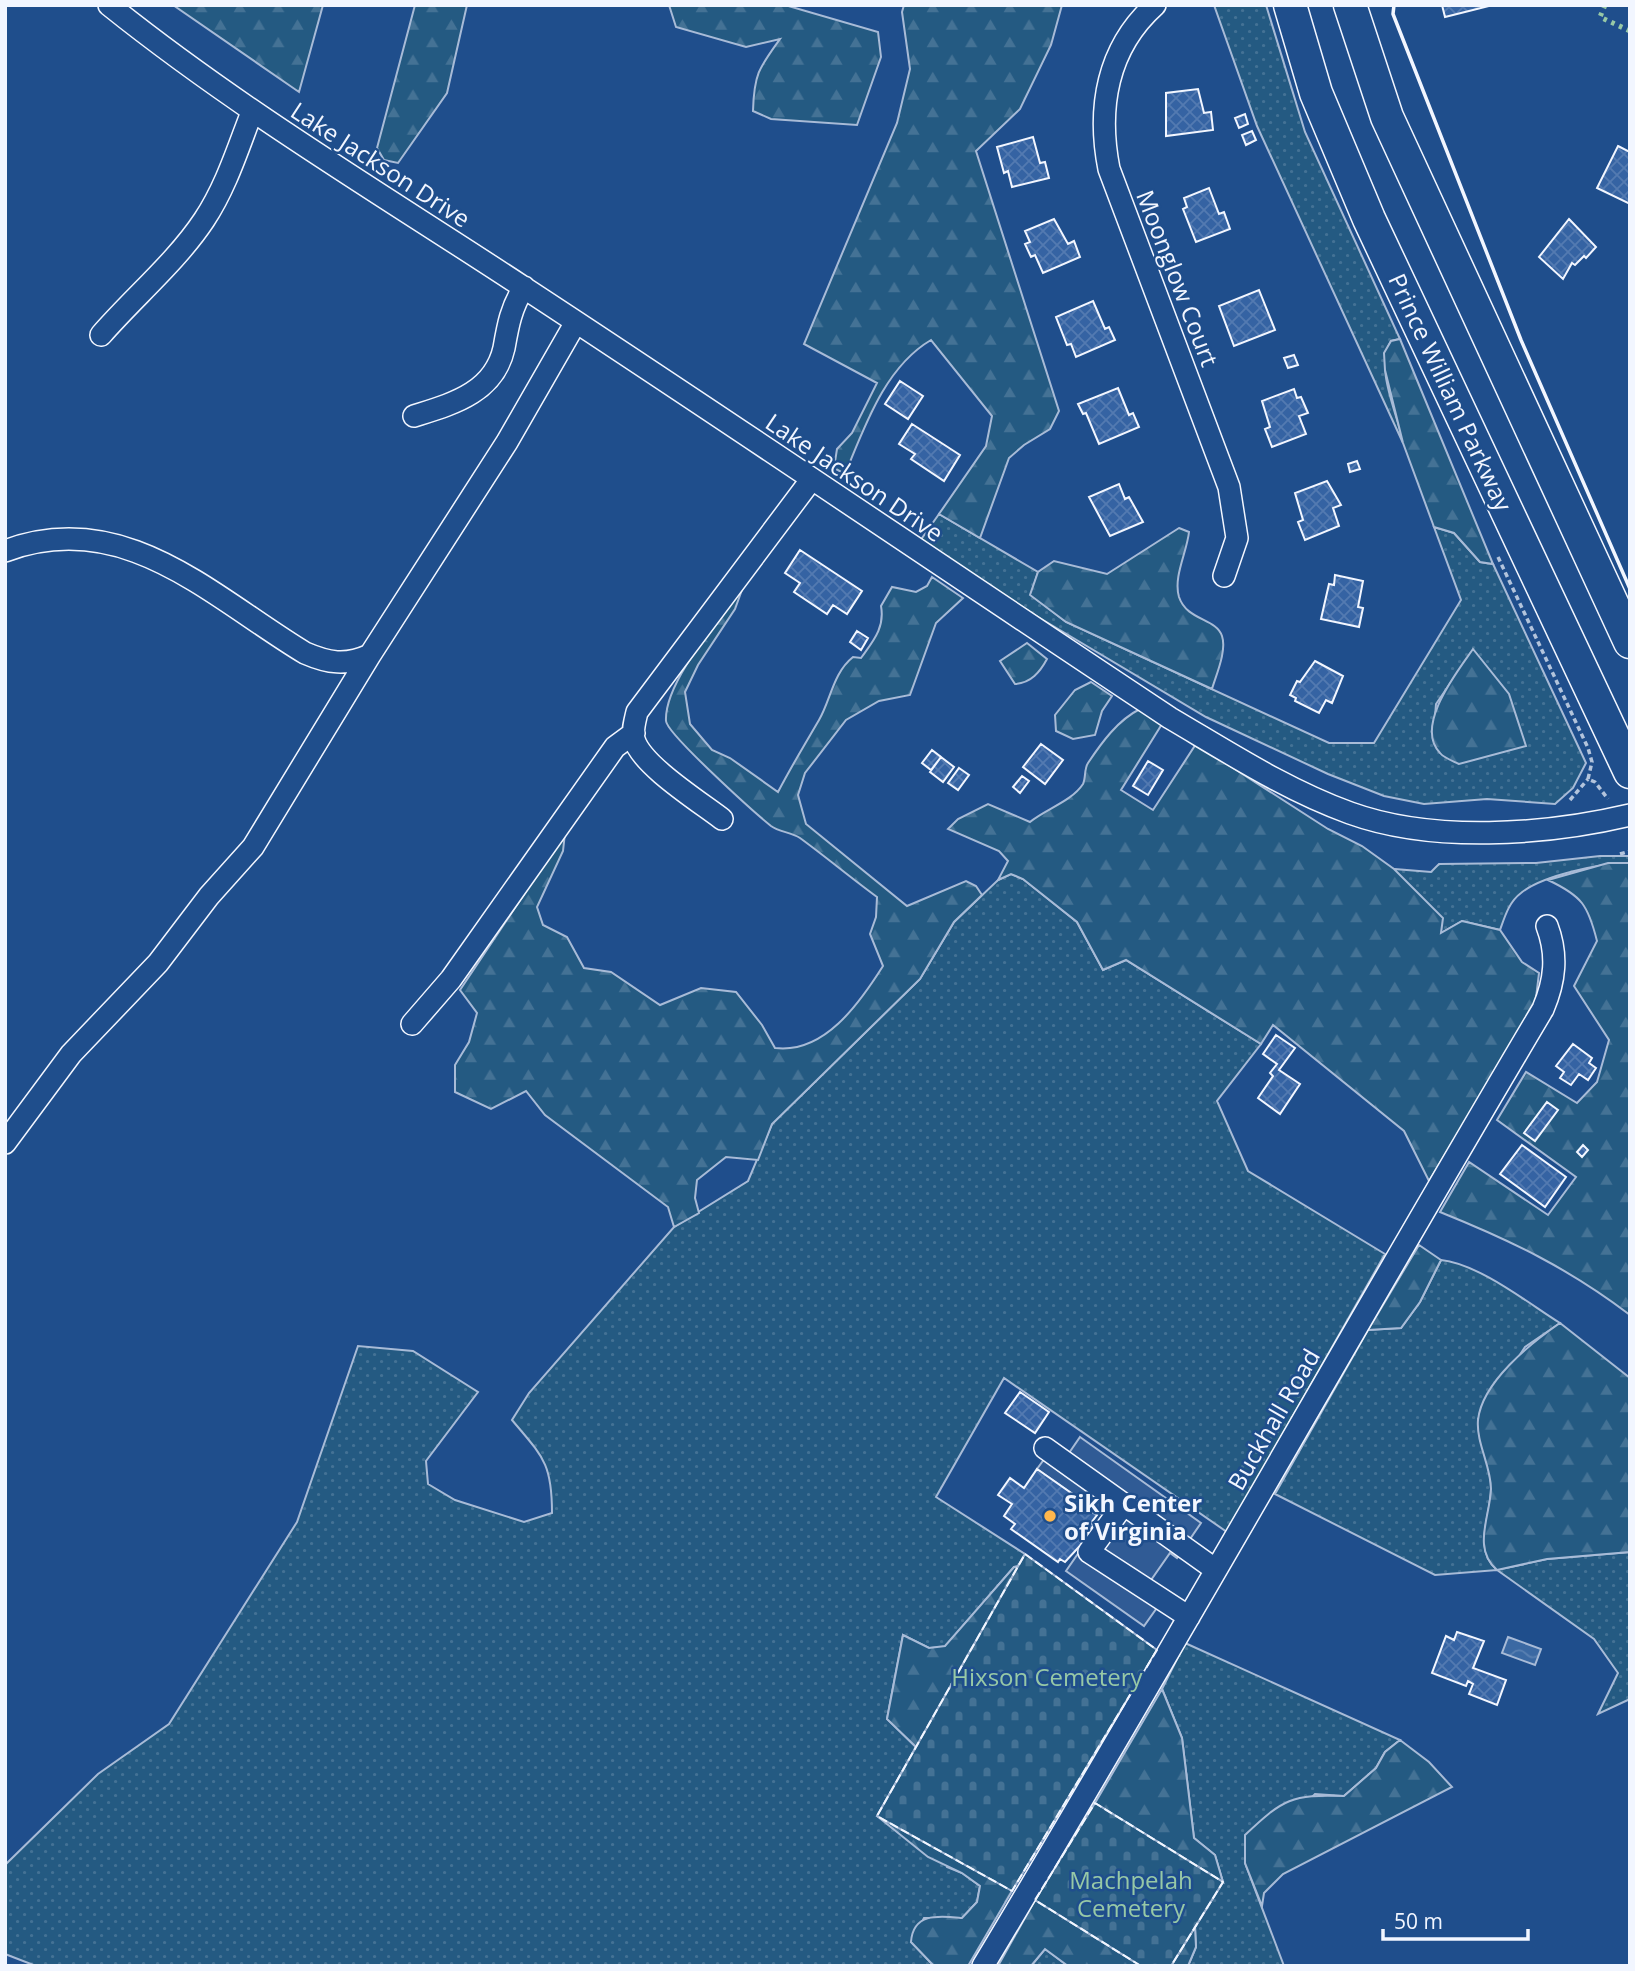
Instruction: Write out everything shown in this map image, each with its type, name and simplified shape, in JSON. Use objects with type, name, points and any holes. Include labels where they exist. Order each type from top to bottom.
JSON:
[{"type":"highway","name":"Prince William Parkway","points":[[1290,5],[1317,93],[1369,219],[1630,772]]},
{"type":"highway","points":[[1350,5],[1387,117],[1630,642]]},
{"type":"street","name":"Lake Jackson Drive","points":[[109,5],[252,112],[524,287],[1170,718],[1250,765],[1350,813],[1422,829],[1507,833],[1589,825],[1630,816]]},
{"type":"street","name":"Moonglow Court","points":[[1155,5],[1129,35],[1115,60],[1103,114],[1104,142],[1109,169],[1229,487],[1237,538],[1224,576]]},
{"type":"street","points":[[101,335],[178,253],[204,220],[221,191],[252,112]]},
{"type":"street","points":[[414,416],[469,397],[486,383],[497,368],[513,304],[524,287]]},
{"type":"street","points":[[5,1143],[71,1054],[158,963],[209,896],[253,846],[370,655],[507,442],[576,322]]},
{"type":"street","points":[[722,819],[639,751],[634,733],[637,712],[811,480]]},
{"type":"street","points":[[5,551],[46,541],[77,540],[114,544],[149,554],[177,568],[271,632],[324,661],[341,663],[370,655]]},
{"type":"street","points":[[412,1024],[451,979],[615,747],[634,733]]},
{"type":"street","name":"Buckhall Road","points":[[983,1966],[1543,1009],[1554,973],[1552,939],[1547,926]]},
{"type":"street","points":[[1045,1448],[1216,1570]]},
{"type":"street","points":[[1124,1504],[1089,1552],[1189,1617]]},
{"type":"path","points":[[1570,800],[1588,779]]},
{"type":"path","points":[[1620,854],[1630,851]]},
{"type":"green space","points":[[173,5],[323,5],[299,92]]},
{"type":"green space","points":[[415,5],[467,5],[447,93],[398,163],[384,160],[377,148]]},
{"type":"green space","points":[[669,5],[785,5],[878,32],[881,57],[857,125],[771,119],[753,111],[759,72],[780,39],[746,47],[676,27]]},
{"type":"green space","points":[[904,5],[1062,5],[1051,45],[1020,109],[976,151],[1059,411],[1050,429],[1009,458],[980,538],[939,514],[986,446],[992,416],[931,340],[901,366],[878,399],[845,474],[834,468],[837,449],[852,433],[877,383],[804,344],[897,123],[910,69],[902,12]]},
{"type":"green space","points":[[1214,5],[1266,5],[1305,132],[1400,339],[1391,341],[1386,352],[1385,365],[1403,443],[1257,126]]},
{"type":"green space","points":[[1400,339],[1493,564],[1480,562],[1454,533],[1434,527],[1403,443],[1385,370],[1384,353],[1391,341]]},
{"type":"green space","points":[[939,514],[1038,572],[1031,595],[1066,622],[1329,743],[1374,743],[1461,600],[1434,527],[1454,533],[1480,562],[1493,564],[1586,763],[1573,788],[1555,804],[1487,799],[1424,804],[1384,796],[1328,774],[1206,717],[1038,617],[920,541]],"holes":[[[1473,650],[1433,741],[1436,704]]]},
{"type":"green space","points":[[1179,528],[1189,532],[1179,573],[1179,597],[1188,611],[1214,626],[1222,636],[1222,656],[1212,689],[1066,622],[1030,595],[1038,572],[1054,561],[1107,574]]},
{"type":"green space","points":[[932,577],[963,598],[936,623],[910,695],[879,701],[846,720],[805,773],[798,795],[806,824],[907,906],[966,881],[976,886],[982,895],[954,922],[920,979],[772,1124],[758,1160],[726,1157],[697,1180],[695,1198],[699,1213],[674,1227],[668,1207],[545,1115],[526,1091],[491,1109],[455,1092],[455,1065],[469,1042],[477,1013],[460,990],[565,833],[563,851],[537,907],[543,925],[567,937],[584,968],[611,972],[660,1005],[701,988],[736,992],[762,1025],[775,1048],[793,1048],[809,1043],[838,1024],[851,1010],[883,966],[870,934],[876,917],[877,897],[800,838],[771,826],[695,757],[670,729],[666,721],[668,705],[683,670],[695,651],[743,587],[735,609],[698,665],[685,692],[690,724],[712,750],[730,758],[778,792],[819,720],[846,663],[853,657],[861,658],[877,634],[882,614],[881,606],[892,587],[916,592],[927,586]]},
{"type":"green space","points":[[1027,643],[1047,659],[1034,676],[1026,682],[1015,684],[1000,661]]},
{"type":"green space","points":[[1473,649],[1509,694],[1526,746],[1459,764],[1440,753],[1433,742],[1432,729],[1441,699]]},
{"type":"green space","points":[[1091,682],[1112,696],[1102,711],[1095,735],[1073,739],[1056,731],[1055,715],[1075,690]]},
{"type":"green space","points":[[1140,709],[1162,724],[1121,790],[1153,810],[1196,744],[1328,829],[1362,846],[1394,869],[1443,918],[1441,933],[1462,921],[1500,930],[1522,962],[1539,973],[1535,1006],[1429,1181],[1404,1131],[1273,1025],[1261,1044],[1126,960],[1103,970],[1077,922],[1023,879],[1011,874],[998,880],[1008,861],[999,851],[948,829],[958,819],[988,804],[1030,822],[1066,800],[1083,784],[1087,765],[1105,740],[1118,725]]},
{"type":"green space","points":[[1600,856],[1630,856],[1630,863],[1573,871],[1531,887],[1513,901],[1500,930],[1462,921],[1441,933],[1394,869],[1431,872],[1439,864],[1536,863]]},
{"type":"green space","points":[[1608,863],[1630,863],[1630,1315],[1562,1269],[1440,1212],[1469,1162],[1548,1215],[1576,1177],[1497,1120],[1526,1072],[1577,1103],[1597,1082],[1609,1040],[1574,986],[1597,941],[1582,903],[1569,891],[1548,880]]},
{"type":"green space","points":[[1011,874],[1023,879],[1077,922],[1103,970],[1126,960],[1261,1044],[1217,1101],[1248,1171],[1385,1254],[1227,1532],[1004,1378],[936,1497],[1025,1554],[1018,1566],[1014,1567],[945,1647],[929,1648],[903,1635],[887,1719],[916,1747],[947,1867],[962,1873],[980,1886],[977,1902],[962,1918],[924,1918],[911,1942],[934,1966],[36,1966],[5,1954],[5,1865],[98,1774],[169,1724],[297,1522],[358,1346],[413,1351],[478,1392],[426,1461],[428,1484],[455,1500],[524,1522],[552,1513],[548,1471],[531,1443],[512,1420],[529,1393],[674,1227],[748,1181],[772,1124],[920,979],[954,922],[998,880]]},
{"type":"green space","points":[[1419,1245],[1441,1260],[1420,1302],[1401,1328],[1368,1330]]},
{"type":"green space","points":[[1441,1260],[1487,1276],[1560,1323],[1525,1347],[1478,1419],[1491,1488],[1484,1542],[1490,1561],[1497,1570],[1435,1575],[1275,1494],[1368,1330],[1401,1328],[1420,1302]]},
{"type":"green space","points":[[1560,1323],[1630,1378],[1630,1552],[1547,1559],[1497,1570],[1485,1552],[1484,1542],[1491,1489],[1478,1429],[1481,1406],[1498,1378],[1522,1352]]},
{"type":"green space","points":[[1630,1552],[1630,1699],[1598,1714],[1618,1673],[1594,1639],[1497,1570],[1547,1559]]},
{"type":"green space","name":"Hixson Cemetery","points":[[1025,1554],[1157,1650],[1012,1891],[877,1816]]},
{"type":"green space","points":[[1014,1567],[1018,1567],[955,1846],[1012,1891],[968,1966],[934,1966],[911,1942],[917,1925],[929,1918],[962,1918],[977,1902],[980,1886],[962,1873],[928,1857],[877,1816],[916,1747],[887,1719],[903,1635],[929,1648],[945,1646]]},
{"type":"green space","points":[[1185,1643],[1400,1740],[1385,1752],[1376,1768],[1344,1796],[1315,1794],[1245,1863],[1284,1966],[1188,1966],[1196,1947],[1195,1927],[1223,1882],[1215,1855],[1194,1838],[1182,1738],[1162,1689]]},
{"type":"green space","points":[[1162,1689],[1182,1738],[1194,1838],[1215,1855],[1223,1882],[1095,1803]]},
{"type":"green space","points":[[1400,1740],[1429,1762],[1452,1787],[1283,1874],[1264,1893],[1262,1906],[1245,1863],[1245,1835],[1269,1813],[1289,1801],[1312,1796],[1344,1796],[1376,1768],[1385,1752]]},
{"type":"green space","name":"Machpelah Cemetery","points":[[1095,1803],[1223,1882],[1171,1966],[1141,1966],[1035,1900]]},
{"type":"green space","points":[[1035,1900],[1141,1966],[1068,1966],[1045,1949],[1031,1966],[998,1966]]},
{"type":"green space","points":[[1195,1927],[1196,1947],[1188,1966],[1171,1966]]},
{"type":"green space","points":[[1045,1949],[1068,1966],[1031,1966]]},
{"type":"shaded area","points":[[1080,1437],[1201,1523],[1177,1558],[1170,1553],[1149,1583],[1166,1595],[1144,1626],[1066,1571],[1104,1516],[1037,1469],[1053,1447],[1067,1456]]},
{"type":"water","points":[[1508,1637],[1541,1649],[1535,1665],[1502,1653]]},
{"type":"building","points":[[1442,5],[1489,5],[1489,6],[1445,17]]},
{"type":"building","points":[[1198,89],[1204,113],[1211,112],[1213,130],[1166,136],[1166,93]]},
{"type":"building","points":[[1245,114],[1248,124],[1239,128],[1235,118]]},
{"type":"building","points":[[1252,131],[1256,140],[1246,145],[1242,135]]},
{"type":"building","points":[[1033,137],[1040,163],[1045,162],[1049,178],[1012,187],[1008,171],[1004,173],[997,147]]},
{"type":"building","points":[[1618,146],[1630,152],[1630,204],[1597,188]]},
{"type":"building","points":[[1209,188],[1219,214],[1224,212],[1230,229],[1196,242],[1183,209],[1187,207],[1184,198]]},
{"type":"building","points":[[1054,219],[1068,244],[1074,241],[1080,257],[1043,273],[1035,255],[1031,257],[1025,244],[1030,242],[1025,231]]},
{"type":"building","points":[[1569,219],[1596,247],[1586,258],[1584,256],[1575,265],[1572,263],[1563,279],[1539,257]]},
{"type":"building","points":[[1259,290],[1275,330],[1234,346],[1219,306]]},
{"type":"building","points":[[1093,301],[1105,329],[1109,327],[1115,340],[1076,357],[1071,344],[1067,345],[1056,317]]},
{"type":"building","points":[[1294,355],[1298,365],[1288,368],[1284,358]]},
{"type":"building","points":[[900,381],[923,396],[908,419],[885,404]]},
{"type":"building","points":[[1118,388],[1129,415],[1133,413],[1139,427],[1099,444],[1086,413],[1083,414],[1078,404]]},
{"type":"building","points":[[1294,389],[1308,413],[1299,416],[1306,434],[1272,447],[1265,429],[1270,427],[1262,401]]},
{"type":"building","points":[[912,424],[960,455],[944,481],[911,459],[915,454],[899,444]]},
{"type":"building","points":[[1357,461],[1360,469],[1350,472],[1348,464]]},
{"type":"building","points":[[1327,481],[1341,505],[1333,508],[1339,526],[1305,540],[1298,522],[1303,520],[1295,493]]},
{"type":"building","points":[[1119,484],[1125,499],[1129,497],[1143,522],[1110,536],[1089,497]]},
{"type":"building","points":[[800,550],[862,591],[847,614],[833,605],[827,614],[794,592],[800,583],[785,573]]},
{"type":"building","points":[[1335,575],[1363,581],[1358,607],[1363,608],[1359,627],[1321,619],[1329,584],[1334,585]]},
{"type":"building","points":[[857,631],[868,638],[861,650],[850,642]]},
{"type":"building","points":[[1315,661],[1343,676],[1332,703],[1326,700],[1319,713],[1295,701],[1296,698],[1290,695],[1297,681],[1300,682]]},
{"type":"building","points":[[1041,744],[1063,760],[1045,784],[1023,767]]},
{"type":"building","points":[[932,750],[941,757],[931,770],[922,763]]},
{"type":"building","points":[[941,757],[954,767],[943,782],[930,772]]},
{"type":"building","points":[[1148,761],[1163,770],[1148,795],[1133,786]]},
{"type":"building","points":[[959,768],[969,775],[958,790],[948,783]]},
{"type":"building","points":[[1022,776],[1029,781],[1020,793],[1013,787]]},
{"type":"building","points":[[1276,1035],[1295,1048],[1279,1070],[1300,1084],[1280,1114],[1258,1098],[1273,1076],[1270,1073],[1277,1064],[1263,1054]]},
{"type":"building","points":[[1573,1044],[1592,1058],[1589,1063],[1596,1068],[1588,1080],[1579,1074],[1571,1085],[1560,1078],[1564,1072],[1556,1066]]},
{"type":"building","points":[[1547,1102],[1558,1110],[1535,1141],[1524,1133]]},
{"type":"building","points":[[1522,1145],[1566,1177],[1545,1207],[1500,1174]]},
{"type":"building","points":[[1583,1145],[1588,1150],[1582,1157],[1577,1152]]},
{"type":"building","points":[[1020,1392],[1049,1412],[1035,1433],[1005,1413]]},
{"type":"building","name":"Sikh Center of Virginia","points":[[1037,1469],[1094,1509],[1092,1512],[1097,1515],[1091,1523],[1094,1525],[1087,1534],[1089,1536],[1065,1562],[1060,1559],[1058,1562],[1011,1529],[1015,1524],[1004,1516],[1012,1504],[998,1495],[1010,1478],[1024,1488]]},
{"type":"building","points":[[1457,1632],[1484,1641],[1473,1668],[1506,1680],[1497,1705],[1469,1694],[1473,1684],[1468,1681],[1466,1686],[1432,1673],[1446,1636],[1454,1640]]},
{"type":"hedge","points":[[1605,5],[1600,17],[1630,31]]},
{"type":"fence","points":[[1025,1554],[1157,1650],[1012,1891],[877,1816],[1025,1554]]},
{"type":"fence","points":[[1141,1966],[1035,1900],[1095,1803],[1223,1882],[1171,1966]]},
{"type":"wall","points":[[1394,5],[1393,14],[1521,340],[1630,589]]},
{"type":"place","name":"Sikh Center of Virginia","points":[[1050,1516]]}]
